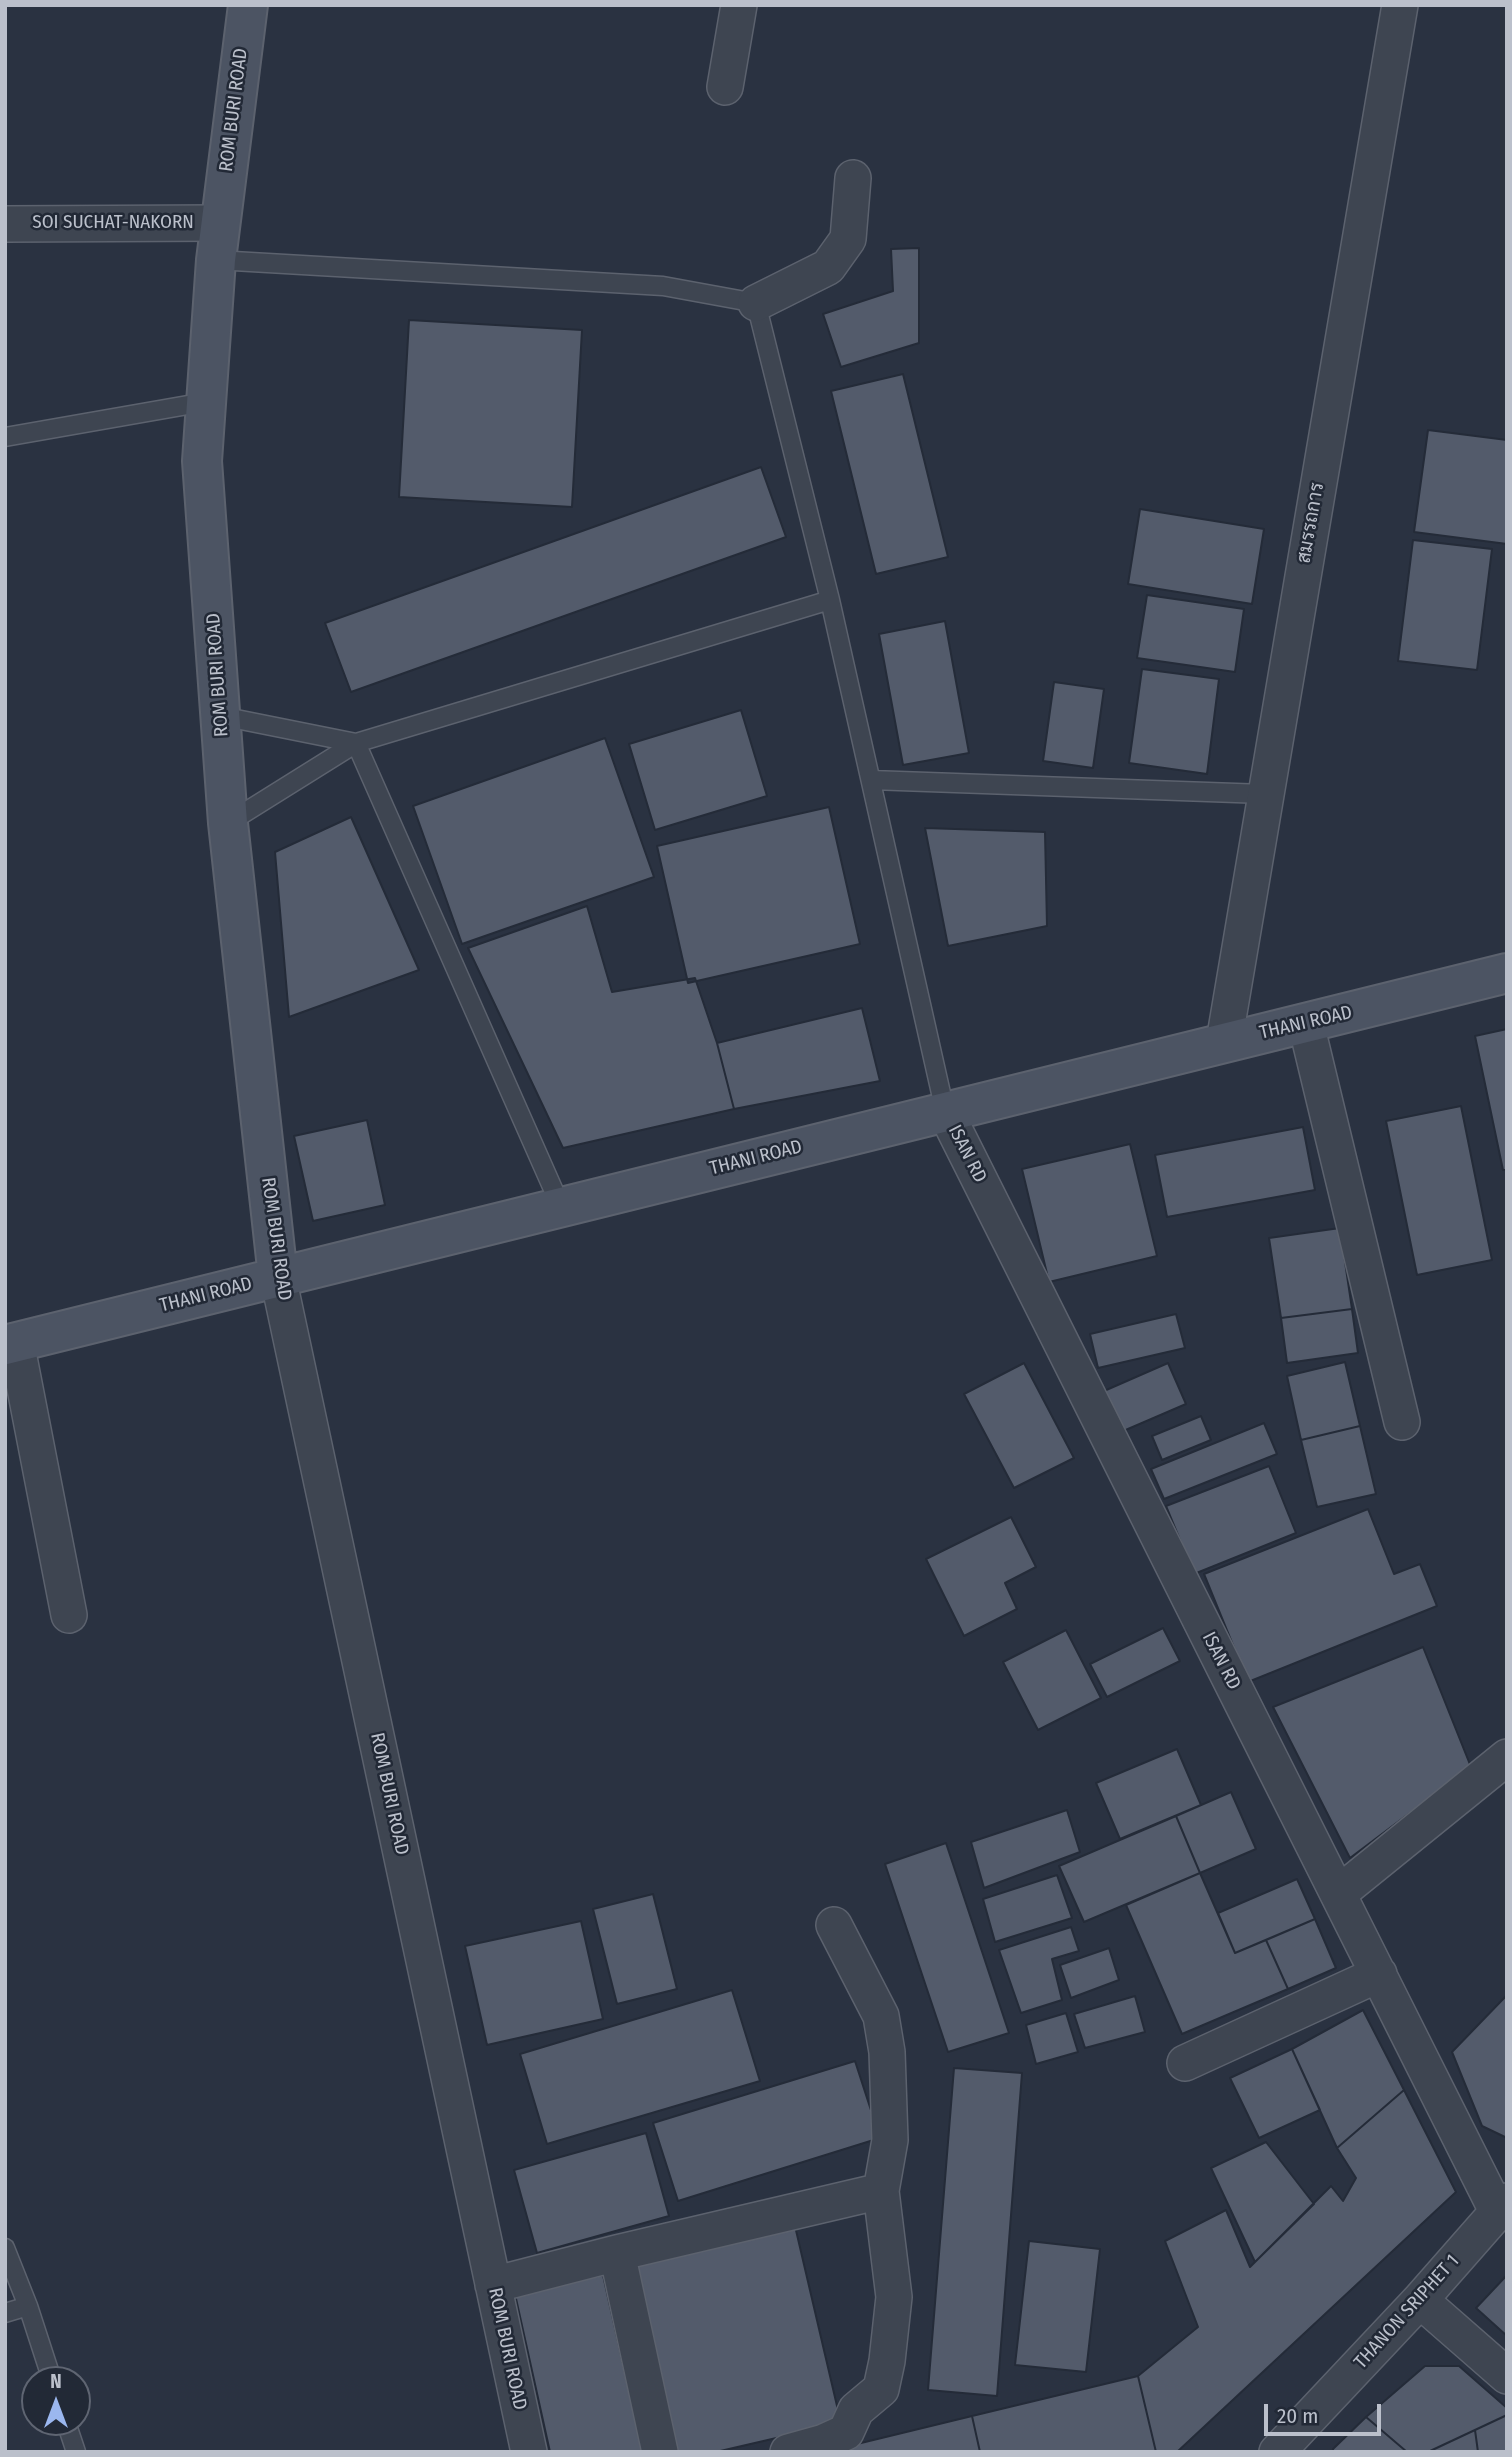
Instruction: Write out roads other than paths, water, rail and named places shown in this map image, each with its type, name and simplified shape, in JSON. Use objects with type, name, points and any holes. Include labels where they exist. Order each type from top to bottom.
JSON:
[{"type":"street","name":"ROM BURI ROAD","points":[[248,5],[218,241],[202,461],[228,822],[278,1277],[529,2452]]},
{"type":"street","points":[[725,87],[739,5]]},
{"type":"street","name":"สมรรถการ","points":[[1224,1042],[1400,5]]},
{"type":"street","points":[[756,303],[828,268],[848,239],[853,178]]},
{"type":"street","name":"SOI SUCHAT-NAKORN","points":[[5,224],[218,241]]},
{"type":"street","name":"THANI ROAD","points":[[11,1344],[1507,973]]},
{"type":"street","points":[[1306,1024],[1402,1422]]},
{"type":"street","name":"ISAN RD","points":[[945,1111],[1338,1894],[1502,2206]]},
{"type":"street","points":[[11,1344],[69,1615]]},
{"type":"street","points":[[1338,1894],[1507,1757]]},
{"type":"street","points":[[798,2451],[846,2432],[856,2410],[881,2389],[894,2297],[881,2191],[890,2140],[887,2052],[881,2016],[834,1926]]},
{"type":"street","points":[[1185,2063],[1379,1974]]},
{"type":"street","points":[[493,2285],[881,2191]]},
{"type":"street","name":"THANON SRIPHET 1","points":[[1278,2452],[1420,2300],[1502,2206]]},
{"type":"street","points":[[617,2253],[660,2452]]},
{"type":"street","points":[[1420,2300],[1507,2376]]},
{"type":"lane","points":[[218,241],[663,286],[756,303],[830,600],[945,1111]]},
{"type":"lane","points":[[5,437],[205,402]]},
{"type":"lane","points":[[228,822],[356,743],[830,600]]},
{"type":"lane","points":[[221,716],[356,743]]},
{"type":"lane","points":[[356,743],[561,1207]]},
{"type":"lane","points":[[870,780],[1264,794]]},
{"type":"lane","points":[[5,2248],[47,2366]]},
{"type":"lane","points":[[5,2313],[28,2306]]}]
